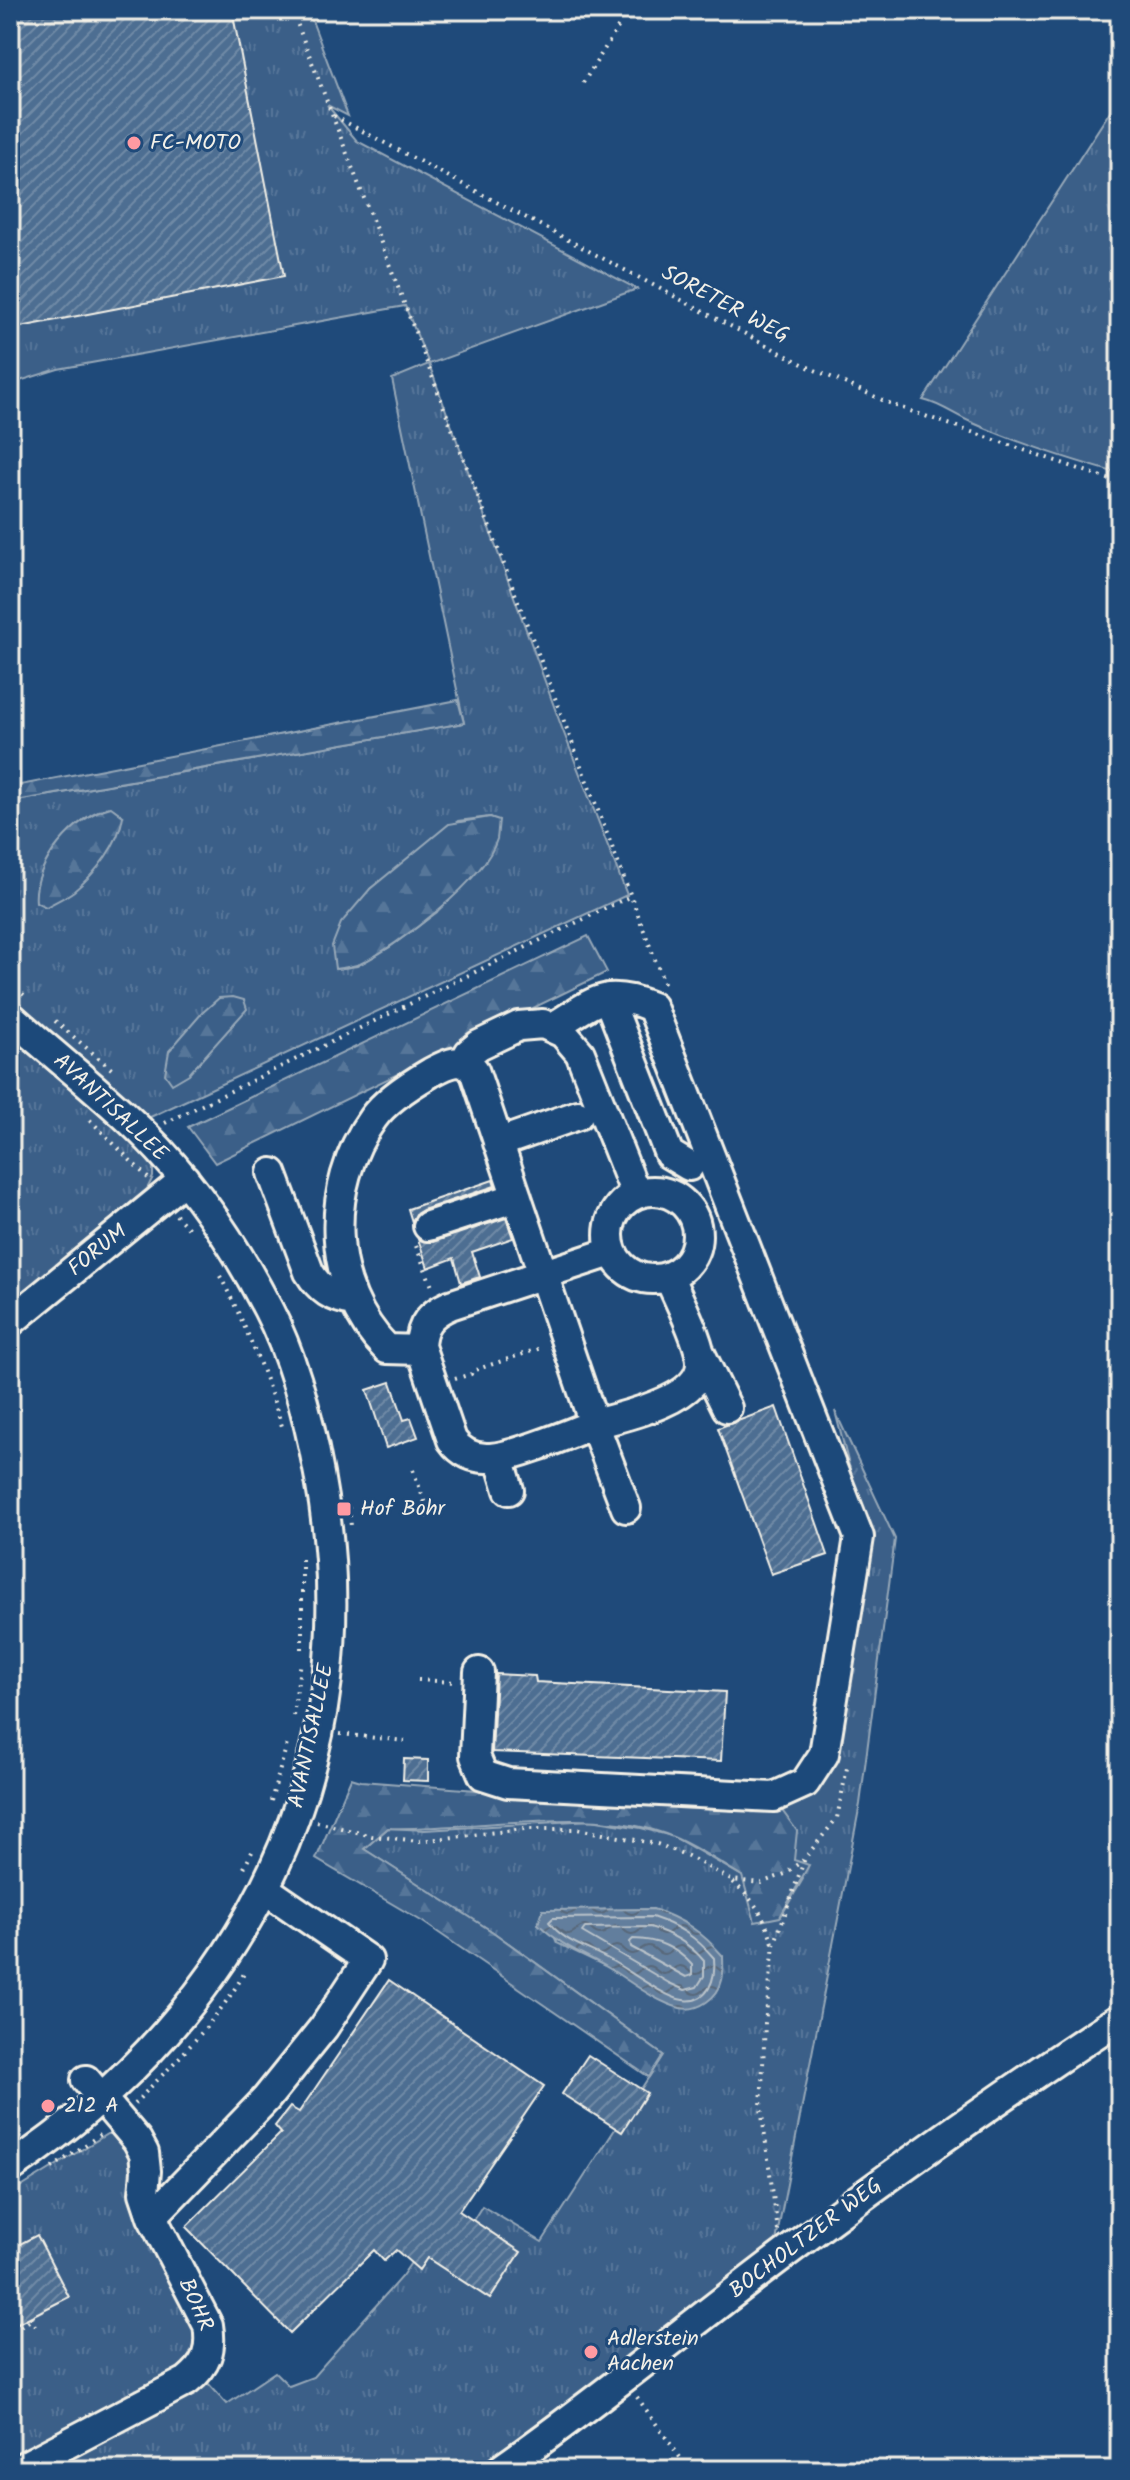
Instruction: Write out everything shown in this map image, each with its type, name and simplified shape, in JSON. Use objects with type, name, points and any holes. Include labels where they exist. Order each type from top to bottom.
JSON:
[{"type":"street","points":[[479,1672],[475,1756],[483,1775],[508,1783],[725,1797],[774,1797],[805,1783],[824,1754],[859,1537],[700,1162],[652,1007],[626,996],[600,999],[553,1027]]},
{"type":"street","points":[[608,998],[669,1154],[700,1162]]},
{"type":"street","name":"AVANTISALLEE","points":[[10,2168],[103,2099],[176,2024],[208,1982],[252,1882],[298,1812],[329,1659],[331,1605],[326,1511],[317,1463],[293,1374],[269,1311],[156,1128],[21,1009]]},
{"type":"street","points":[[464,1063],[469,1053],[479,1045],[519,1026],[553,1027],[580,1053],[636,1194]]},
{"type":"street","points":[[421,1350],[387,1349],[373,1335],[353,1301],[340,1250],[338,1216],[341,1189],[355,1149],[374,1117],[415,1082],[452,1062],[464,1063],[474,1070],[594,1424],[626,1508]]},
{"type":"street","points":[[498,1143],[578,1115]]},
{"type":"street","points":[[675,1198],[700,1162]]},
{"type":"street","points":[[272,1173],[309,1272],[317,1285],[327,1294],[353,1301]]},
{"type":"street","name":"FORUM","points":[[10,1322],[185,1179]]},
{"type":"street","points":[[653,1191],[675,1198],[694,1219],[697,1236],[693,1253],[683,1268],[669,1277],[652,1280],[635,1276],[620,1266],[611,1252],[608,1235],[612,1218],[622,1204],[636,1194],[653,1191]]},
{"type":"street","points":[[422,1236],[517,1197]]},
{"type":"street","points":[[611,1252],[441,1309],[425,1321],[420,1332],[421,1350],[457,1447],[474,1457],[499,1457],[675,1398],[712,1394],[700,1372],[700,1353],[669,1277]]},
{"type":"street","points":[[499,1457],[509,1490]]},
{"type":"street","points":[[152,2217],[266,2099],[324,2027],[368,1960],[252,1882]]},
{"type":"street","name":"BOCHOLTZER WEG","points":[[500,2470],[624,2379],[791,2249],[954,2130],[1120,2018]]},
{"type":"street","name":"BOHR","points":[[17,2470],[187,2381],[201,2369],[208,2357],[211,2340],[208,2325],[152,2217],[144,2193],[144,2153],[103,2099]]},
{"type":"path","points":[[583,83],[629,10]]},
{"type":"path","name":"SORETER WEG","points":[[332,115],[806,366],[896,406],[1120,483]]},
{"type":"path","points":[[156,1128],[631,896]]},
{"type":"path","points":[[10,984],[21,1009]]},
{"type":"path","points":[[54,1020],[121,1077]]},
{"type":"path","points":[[88,1118],[141,1170],[201,1241]]},
{"type":"path","points":[[156,1128],[175,1130]]},
{"type":"path","points":[[422,1236],[441,1309]]},
{"type":"path","points":[[214,1266],[241,1315],[263,1365],[285,1434]]},
{"type":"path","points":[[439,1405],[449,1401],[443,1384],[472,1371],[566,1340]]},
{"type":"path","points":[[413,1470],[425,1503],[425,1520]]},
{"type":"path","points":[[349,1506],[352,1532]]},
{"type":"path","points":[[268,1809],[316,1727],[301,1663],[302,1539]]},
{"type":"path","points":[[316,1727],[405,1741]]},
{"type":"path","points":[[312,1834],[317,1822],[372,1836],[419,1841],[524,1829],[577,1829],[657,1844],[688,1856],[731,1880],[755,1902],[765,1917],[774,1945]]},
{"type":"path","points":[[252,1882],[259,1838]]},
{"type":"path","points":[[731,1880],[761,1883],[785,1874],[805,1858]]},
{"type":"path","points":[[47,2172],[93,2141],[103,2099],[173,2065],[210,2021],[250,1962]]},
{"type":"path","points":[[14,2331],[31,2318],[35,2326]]},
{"type":"path","points":[[624,2379],[689,2470]]},
{"type":"green space","points":[[10,10],[308,10],[348,116],[327,105],[357,141],[637,289],[429,364],[405,306],[58,369],[10,384]]},
{"type":"green space","points":[[1120,96],[1120,474],[1009,438],[923,400]]},
{"type":"green space","points":[[429,364],[562,728],[627,895],[146,1119],[10,1000],[10,802],[464,723],[392,379]],"holes":[[[110,807],[123,816],[51,854],[84,819]],[[490,817],[437,912],[390,947],[357,966],[336,969],[370,889],[458,821]]]},
{"type":"green space","points":[[458,700],[464,723],[10,802],[10,787]]},
{"type":"green space","points":[[111,807],[123,816],[121,827],[98,867],[64,897],[46,907],[36,902],[41,872],[59,843],[84,820]]},
{"type":"green space","points":[[490,817],[499,820],[497,839],[476,873],[458,892],[396,943],[357,965],[335,969],[332,946],[341,923],[370,889],[449,824]]},
{"type":"green space","points":[[588,936],[607,972],[215,1163],[188,1127]]},
{"type":"green space","points":[[219,998],[244,1000],[247,1009],[189,1074],[172,1084],[165,1074],[169,1051]]},
{"type":"green space","points":[[10,1037],[133,1143],[153,1167],[153,1177],[147,1189],[10,1303]]},
{"type":"green space","points":[[835,1411],[895,1539],[860,1804],[773,2257],[499,2470],[47,2470],[10,2460],[10,2194],[107,2134],[120,2134],[133,2148],[200,2327],[206,2381],[227,2404],[275,2372],[289,2386],[313,2377],[402,2276],[440,2220],[467,2230],[482,2206],[542,2242],[663,2055],[493,1932],[364,1849],[388,1828],[425,1830],[591,1820],[641,1828],[672,1836],[742,1876],[781,1916],[803,1879],[794,1860],[778,1805],[820,1784],[859,1504]],"holes":[[[543,1910],[607,1910],[603,1965],[557,1943]]]},
{"type":"green space","points":[[351,1778],[553,1796],[778,1805],[797,1831],[794,1860],[809,1865],[780,1917],[755,1922],[742,1876],[682,1841],[642,1827],[571,1820],[388,1828],[364,1849],[493,1932],[663,2055],[649,2077],[423,1922],[316,1859]]},
{"type":"water","points":[[653,1909],[691,1927],[723,1956],[720,1987],[712,1998],[700,2006],[687,2009],[662,2001],[564,1944],[538,1924],[543,1910]]},
{"type":"building","name":"FC-MOTO","points":[[10,10],[232,10],[284,276],[10,329]]},
{"type":"building","points":[[493,1180],[495,1186],[423,1210],[416,1214],[412,1222],[408,1209]]},
{"type":"building","points":[[506,1218],[513,1238],[472,1252],[480,1277],[461,1283],[454,1258],[428,1268],[418,1239],[433,1242]]},
{"type":"building","points":[[391,1382],[404,1420],[411,1418],[418,1437],[386,1448],[367,1390]]},
{"type":"building","points":[[776,1407],[828,1555],[771,1574],[718,1428]]},
{"type":"building","points":[[496,1674],[535,1676],[536,1682],[725,1692],[721,1761],[492,1752]]},
{"type":"building","points":[[404,1759],[428,1760],[428,1781],[403,1780]]},
{"type":"building","points":[[389,1980],[544,2086],[459,2211],[521,2252],[490,2299],[427,2258],[419,2270],[396,2250],[384,2261],[374,2250],[290,2333],[186,2227],[281,2133],[275,2126],[290,2107],[299,2112]]},
{"type":"building","points":[[588,2055],[647,2093],[622,2132],[562,2094]]},
{"type":"building","points":[[37,2235],[69,2297],[10,2327],[10,2249]]},
{"type":"place","name":"FC-MOTO","points":[[134,143]]},
{"type":"place","name":"Hof Bohr","points":[[344,1509]]},
{"type":"place","name":"212 A","points":[[48,2106]]},
{"type":"place","name":"Adlerstein Aachen","points":[[591,2352]]}]
